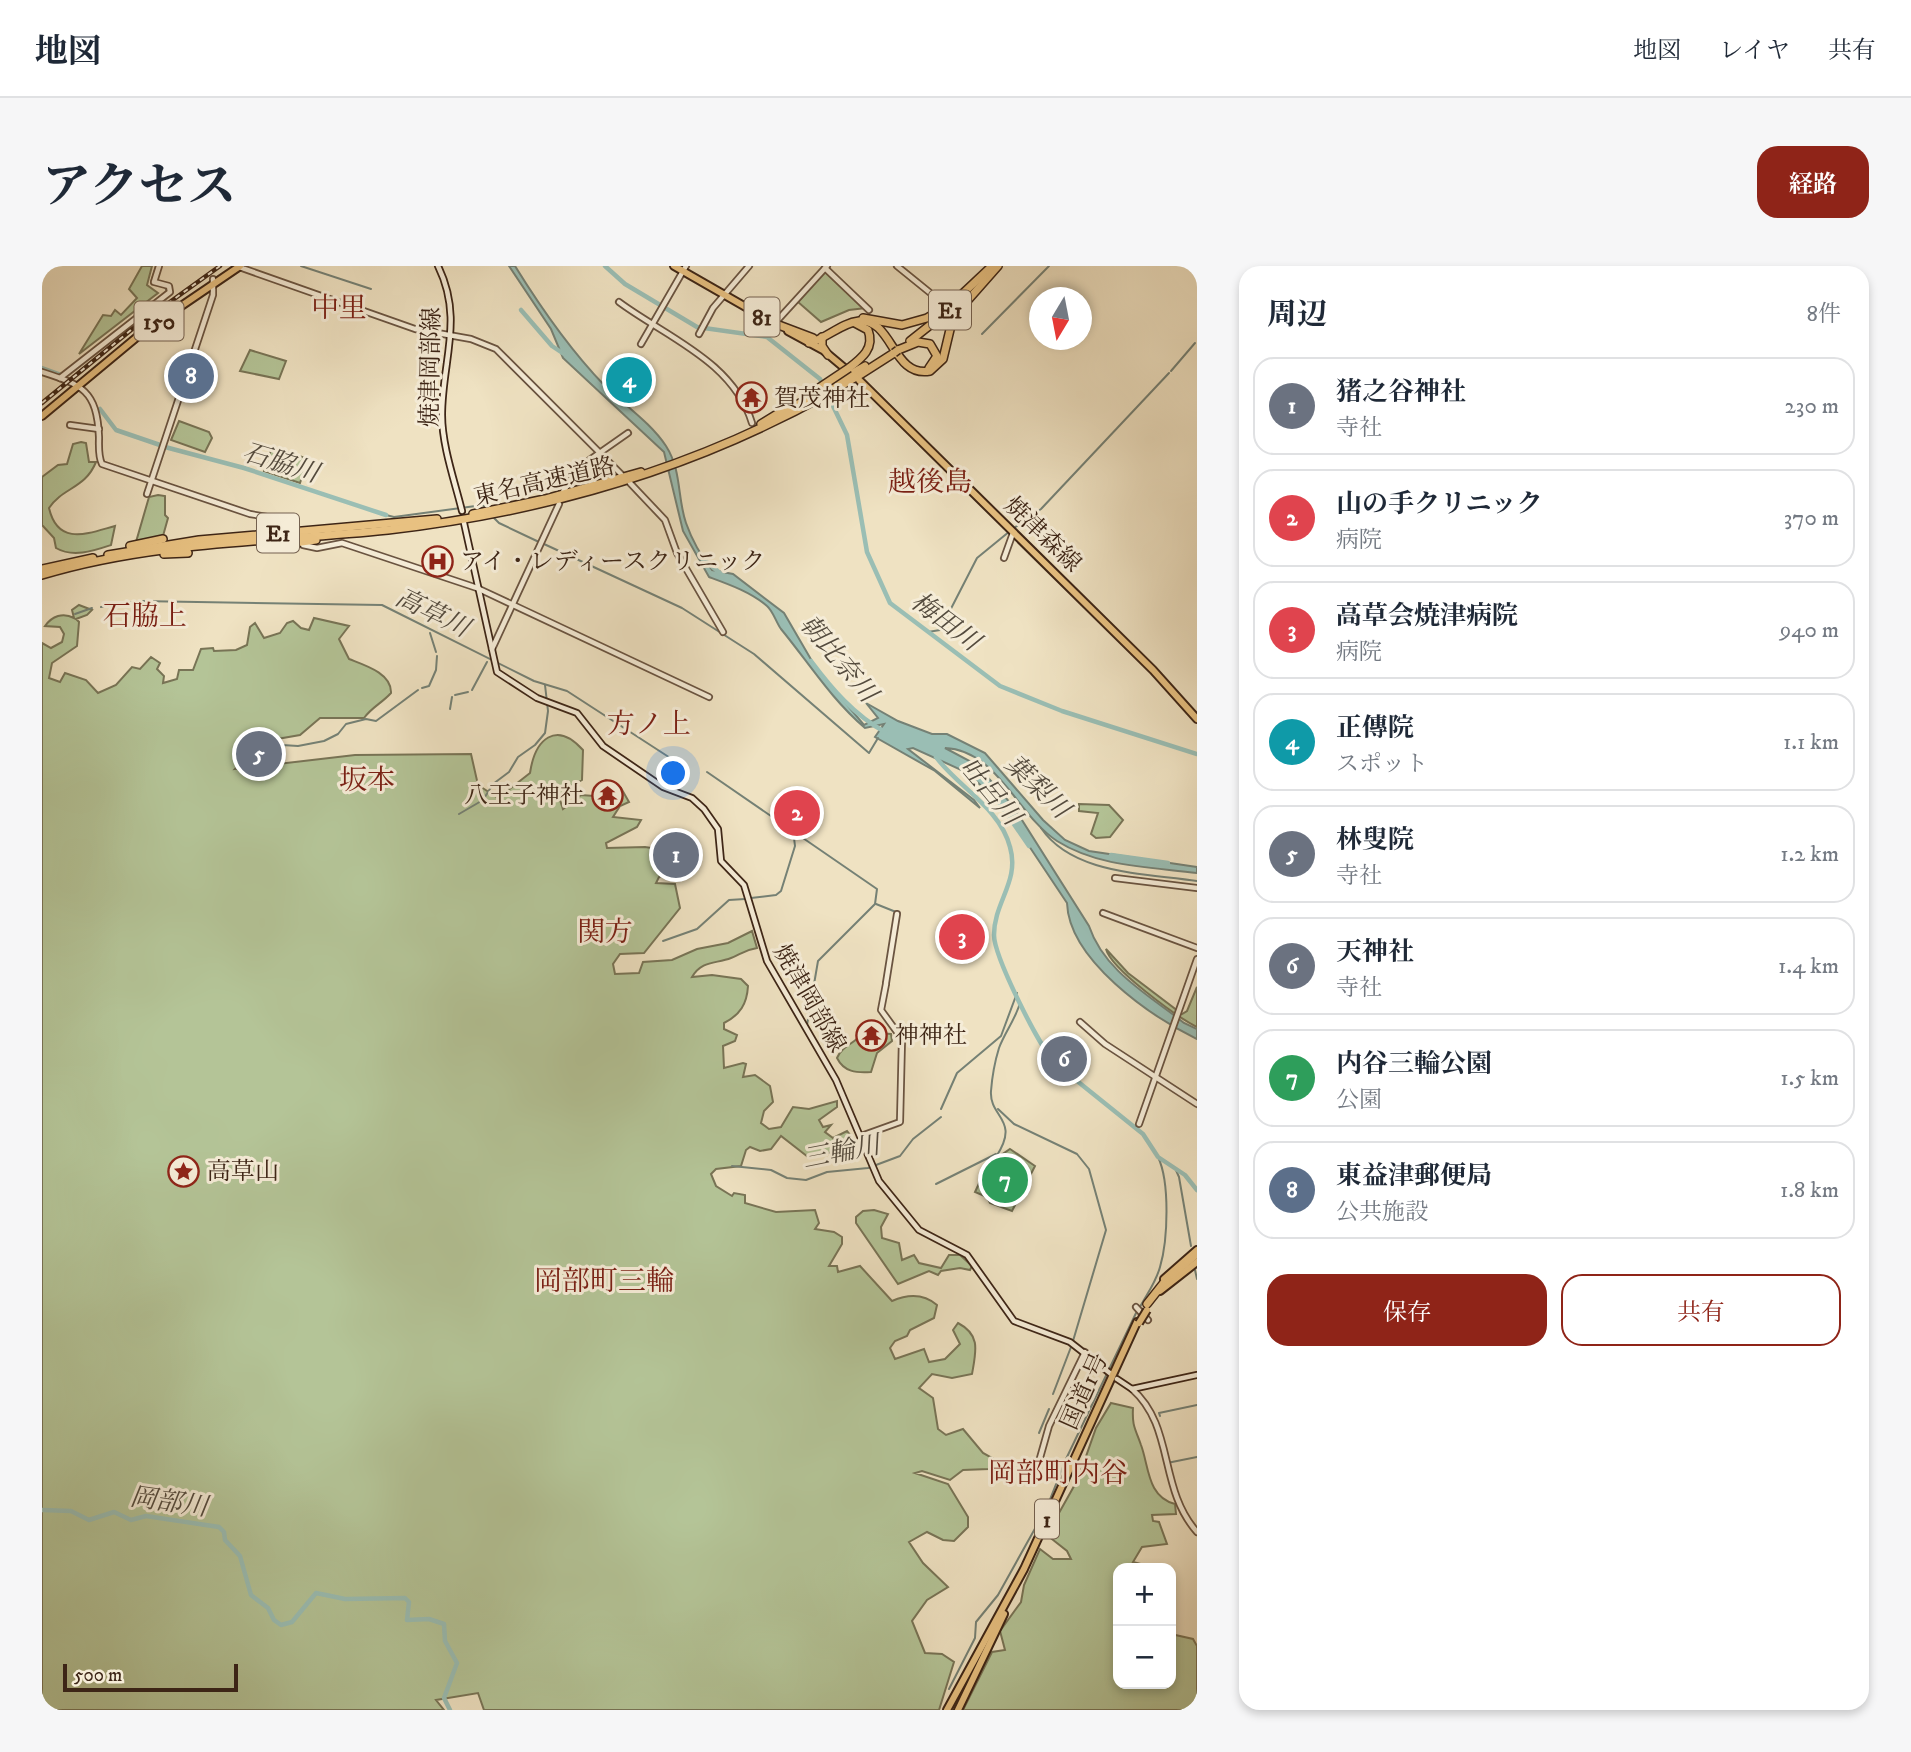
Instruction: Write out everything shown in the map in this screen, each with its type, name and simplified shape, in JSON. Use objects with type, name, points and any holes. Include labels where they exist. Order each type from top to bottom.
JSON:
[{"type":"highway","name":"東名高速道路","points":[[895,350],[992,266]]},
{"type":"highway","name":"東名高速道路","points":[[684,459],[819,393],[831,390],[895,350],[959,302],[998,266]]},
{"type":"highway","points":[[775,324],[811,340],[855,321],[863,321],[874,325],[910,368],[930,371],[943,359],[953,317],[998,266]]},
{"type":"highway","points":[[811,340],[855,321],[872,318],[889,325],[902,325],[927,318],[950,304]]},
{"type":"highway","points":[[855,321],[877,325],[901,358],[914,368],[928,369],[937,360],[935,349],[927,342],[913,343],[895,350]]},
{"type":"highway","points":[[819,393],[866,353],[871,343],[868,330],[855,321]]},
{"type":"highway","points":[[822,337],[822,346],[828,355]]},
{"type":"highway","name":"東名高速道路","points":[[42,575],[121,557],[242,541],[386,530],[530,508],[684,459],[819,393]]},
{"type":"highway","name":"東名高速道路","points":[[45,568],[165,545],[488,511],[577,491],[656,469]]},
{"type":"highway","points":[[261,528],[309,531]]},
{"type":"highway","points":[[280,545],[386,530]]},
{"type":"highway","points":[[45,568],[163,539]]},
{"type":"highway","points":[[121,557],[188,553]]},
{"type":"highway","name":"1","points":[[1160,1291],[1197,1256]]},
{"type":"highway","name":"1","points":[[1146,1307],[1166,1280],[1197,1256]]},
{"type":"main road","name":"150","points":[[42,414],[143,332],[236,266]]},
{"type":"main road","name":"81","points":[[674,266],[684,268],[775,324]]},
{"type":"main road","name":"81","points":[[811,340],[849,369]]},
{"type":"main road","name":"焼津森線","points":[[859,380],[1145,662],[1197,719]]},
{"type":"main road","name":"国道1号","points":[[947,1710],[1024,1569],[1138,1322],[1146,1307],[1160,1291]]},
{"type":"main road","name":"国道1号","points":[[958,1710],[1075,1468],[1138,1322]]},
{"type":"street","points":[[60,378],[170,292],[169,286],[154,282],[159,266]]},
{"type":"street","points":[[236,266],[415,329],[471,339],[496,349],[621,474]]},
{"type":"street","name":"焼津岡部線","points":[[438,266],[450,296],[451,336],[442,416],[462,511]]},
{"type":"street","points":[[701,331],[724,294],[747,268],[740,266]]},
{"type":"street","points":[[897,266],[939,300]]},
{"type":"street","points":[[775,324],[826,267],[869,310]]},
{"type":"street","points":[[641,344],[684,268]]},
{"type":"street","points":[[147,494],[214,295],[213,281]]},
{"type":"street","points":[[619,302],[715,367],[737,393],[756,424]]},
{"type":"street","points":[[42,372],[78,383],[95,405],[102,464],[250,514],[279,519],[289,525]]},
{"type":"street","points":[[71,425],[99,429]]},
{"type":"street","points":[[563,492],[575,470],[628,433]]},
{"type":"street","points":[[630,483],[665,520],[677,553],[723,632]]},
{"type":"street","points":[[492,658],[559,504]]},
{"type":"street","points":[[464,523],[492,658]]},
{"type":"street","points":[[1004,558],[1011,531]]},
{"type":"street","points":[[303,545],[317,548],[342,543],[477,588],[709,697]]},
{"type":"street","name":"焼津岡部線","points":[[492,658],[499,674],[548,702],[577,713],[603,746],[663,787],[696,801],[716,825],[720,858],[744,885],[762,951],[793,1010],[829,1066],[884,1188],[917,1227],[967,1255],[1016,1322],[1065,1340],[1085,1352],[1111,1374]]},
{"type":"street","points":[[1115,878],[1197,888]]},
{"type":"street","points":[[1103,913],[1197,948]]},
{"type":"street","points":[[861,1136],[900,1122],[902,1039],[881,1010],[897,914]]},
{"type":"street","points":[[1139,1124],[1197,958]]},
{"type":"street","points":[[1080,1023],[1105,1044],[1197,1104]]},
{"type":"street","points":[[1136,1307],[1148,1320]]},
{"type":"street","points":[[1038,1465],[1049,1426],[1085,1352]]},
{"type":"street","points":[[1132,1389],[1197,1375]]},
{"type":"street","points":[[1117,1379],[1132,1389],[1152,1412],[1179,1510],[1197,1532]]},
{"type":"green space","points":[[142,266],[152,266],[147,285],[158,293],[79,354],[103,315],[111,316],[115,310],[121,315],[137,298],[129,289]]},
{"type":"green space","points":[[825,271],[866,308],[849,310],[821,322],[798,302]]},
{"type":"green space","points":[[250,350],[286,361],[279,379],[240,371]]},
{"type":"green space","points":[[179,421],[209,432],[212,438],[205,452],[171,440]]},
{"type":"green space","points":[[86,443],[89,462],[96,462],[86,478],[49,508],[53,520],[67,533],[76,534],[115,526],[111,545],[69,553],[56,548],[54,538],[42,525],[42,477],[58,465],[67,464],[73,444]]},
{"type":"green space","points":[[272,447],[308,459],[300,483],[264,471]]},
{"type":"green space","points":[[165,496],[165,515],[168,518],[163,536],[136,542],[149,497]]},
{"type":"green space","points":[[79,605],[92,610],[76,619],[79,622],[77,646],[52,663],[49,678],[60,682],[65,673],[86,680],[98,693],[116,685],[132,667],[140,669],[151,657],[160,663],[157,669],[164,676],[163,683],[177,679],[179,670],[193,670],[201,649],[236,650],[247,645],[250,627],[255,623],[264,638],[280,633],[287,623],[293,621],[301,628],[309,630],[314,618],[349,626],[339,639],[349,659],[382,675],[390,686],[391,693],[364,718],[320,718],[300,735],[260,742],[235,769],[355,755],[471,754],[478,785],[498,798],[530,773],[542,743],[556,735],[564,736],[583,750],[582,780],[566,789],[560,800],[563,809],[581,795],[594,796],[598,786],[606,780],[621,788],[629,802],[620,806],[613,817],[641,820],[637,827],[606,843],[607,848],[645,847],[678,852],[678,870],[659,877],[656,883],[675,884],[680,908],[644,953],[620,954],[613,964],[615,974],[639,973],[643,962],[672,960],[697,949],[728,943],[752,931],[757,948],[705,965],[692,977],[712,975],[741,979],[748,986],[742,1008],[724,1023],[724,1029],[737,1035],[735,1041],[723,1046],[724,1068],[746,1064],[743,1077],[755,1075],[770,1086],[773,1102],[764,1111],[761,1123],[769,1129],[781,1127],[793,1107],[809,1109],[837,1101],[837,1107],[819,1120],[823,1127],[831,1125],[825,1132],[833,1138],[847,1131],[851,1136],[836,1145],[833,1152],[808,1157],[781,1136],[771,1149],[760,1151],[750,1147],[746,1150],[741,1166],[716,1169],[711,1174],[716,1186],[732,1196],[734,1193],[745,1195],[745,1203],[776,1212],[815,1210],[819,1223],[815,1229],[834,1232],[842,1237],[842,1244],[829,1266],[837,1266],[838,1272],[860,1266],[892,1301],[915,1296],[926,1298],[937,1305],[934,1318],[895,1341],[890,1348],[895,1359],[924,1349],[929,1362],[945,1359],[960,1344],[953,1330],[958,1323],[974,1338],[975,1358],[972,1374],[952,1378],[932,1374],[919,1388],[933,1398],[938,1429],[946,1435],[963,1429],[983,1453],[994,1459],[994,1465],[989,1469],[963,1470],[950,1480],[922,1471],[915,1473],[948,1484],[968,1517],[968,1527],[954,1541],[943,1540],[927,1532],[909,1542],[923,1563],[948,1587],[927,1600],[912,1621],[925,1653],[942,1654],[954,1662],[939,1710],[484,1710],[478,1693],[436,1700],[444,1710],[42,1710],[42,643],[51,648],[62,642],[64,634],[60,627],[45,626],[58,616],[74,618],[72,610]]},
{"type":"green space","points":[[1079,804],[1109,805],[1123,820],[1110,837],[1096,838],[1091,834],[1098,813],[1079,811]]},
{"type":"green space","points":[[1106,949],[1128,973],[1182,1014],[1187,1011],[1197,987],[1197,1027],[1132,980]]},
{"type":"green space","points":[[863,1032],[891,1034],[892,1041],[877,1053],[871,1072],[851,1071],[837,1058]]},
{"type":"green space","points":[[1010,1149],[1035,1166],[1012,1211],[990,1203],[987,1197],[975,1192],[988,1164]]},
{"type":"green space","points":[[874,1210],[888,1214],[881,1227],[882,1238],[899,1243],[902,1260],[914,1255],[919,1263],[941,1268],[949,1255],[960,1255],[972,1266],[970,1270],[960,1268],[941,1271],[938,1275],[929,1271],[898,1284],[856,1223],[856,1217],[863,1211]]},
{"type":"green space","points":[[1111,1403],[1133,1408],[1134,1427],[1150,1480],[1159,1495],[1175,1504],[1176,1514],[1152,1515],[1153,1521],[1159,1522],[1167,1544],[1142,1547],[1133,1562],[1137,1563],[1113,1563],[1113,1689],[1176,1689],[1176,1635],[1193,1639],[1197,1646],[1197,1710],[963,1710],[992,1652],[1005,1650],[1000,1631],[1021,1602],[1024,1585],[1040,1549],[1053,1559],[1071,1559],[1067,1551],[1048,1536],[1078,1479],[1096,1428]]},
{"type":"water","name":"吐呂川","points":[[509,266],[515,266],[557,328],[592,372],[653,429],[666,446],[675,465],[686,523],[697,548],[712,570],[733,574],[784,613],[816,668],[864,725],[878,718],[866,703],[898,721],[932,734],[947,734],[985,753],[1043,820],[1065,840],[1089,851],[1197,867],[1197,873],[1143,867],[1107,861],[1073,850],[1043,830],[1006,786],[979,760],[963,752],[945,748],[977,765],[1013,806],[1089,926],[1096,942],[1116,969],[1184,1023],[1197,1029],[1197,1039],[1136,1001],[1097,965],[1071,924],[1067,903],[1003,807],[968,773],[913,748],[908,749],[974,800],[980,808],[935,771],[875,737],[884,724],[865,728],[853,717],[781,629],[767,606],[747,593],[709,577],[683,531],[664,452],[563,358],[551,329]]},
{"type":"waterway","points":[[153,283],[151,282],[156,266]]},
{"type":"waterway","points":[[301,266],[371,289]]},
{"type":"waterway","name":"梅田川","points":[[605,266],[625,284],[697,327],[767,337],[820,379],[847,435],[867,552],[890,603],[1000,686],[1062,711],[1197,754]]},
{"type":"waterway","points":[[982,334],[1049,266]]},
{"type":"waterway","points":[[153,302],[167,292],[165,287]]},
{"type":"waterway","name":"朝比奈川","points":[[521,310],[552,346],[564,354]]},
{"type":"waterway","points":[[1171,371],[1195,343]]},
{"type":"waterway","name":"石脇川","points":[[42,368],[64,376]]},
{"type":"waterway","points":[[1014,528],[1041,509],[1169,373]]},
{"type":"waterway","name":"朝比奈川","points":[[604,385],[626,405]]},
{"type":"waterway","name":"石脇川","points":[[100,409],[116,430],[160,445]]},
{"type":"waterway","name":"石脇川","points":[[165,447],[244,468],[386,515]]},
{"type":"waterway","points":[[386,515],[394,517],[483,505],[487,509]]},
{"type":"waterway","points":[[492,516],[499,523],[539,542]]},
{"type":"waterway","points":[[928,632],[940,630],[977,558],[1010,531]]},
{"type":"waterway","points":[[544,544],[682,608],[754,654],[869,753],[878,738]]},
{"type":"waterway","name":"朝比奈川","points":[[701,557],[721,574]]},
{"type":"waterway","name":"高草川","points":[[101,607],[139,601],[382,605],[534,681],[567,691],[678,763]]},
{"type":"waterway","name":"高草川","points":[[75,614],[92,608]]},
{"type":"waterway","points":[[430,633],[436,652]]},
{"type":"waterway","points":[[422,688],[429,686],[436,670],[437,656]]},
{"type":"waterway","name":"朝比奈川","points":[[811,661],[844,701],[863,718],[885,732]]},
{"type":"waterway","points":[[472,690],[487,662]]},
{"type":"waterway","points":[[459,814],[483,800],[493,784],[509,772],[518,757],[535,745],[545,733],[548,711],[545,685]]},
{"type":"waterway","points":[[249,749],[267,751],[282,745],[298,746],[324,741],[338,734],[346,724],[366,719],[376,721],[418,690]]},
{"type":"waterway","points":[[455,695],[468,692]]},
{"type":"waterway","points":[[450,709],[452,697]]},
{"type":"waterway","name":"三輪川","points":[[936,757],[988,809],[1005,833],[1010,847],[1012,870],[998,912],[994,935],[1001,962],[1029,1022],[1056,1064],[1143,1134],[1158,1157],[1185,1175],[1197,1190]]},
{"type":"waterway","points":[[707,772],[877,889],[875,904],[818,961],[807,1025]]},
{"type":"waterway","name":"朝比奈川","points":[[996,798],[1029,846]]},
{"type":"waterway","points":[[1041,828],[1055,843],[1072,855],[1091,863],[1134,873],[1197,881]]},
{"type":"waterway","points":[[751,898],[776,895],[781,891],[795,846],[793,830]]},
{"type":"waterway","name":"葉梨川","points":[[1111,855],[1168,863]]},
{"type":"waterway","points":[[663,941],[697,929],[729,900],[745,899]]},
{"type":"waterway","points":[[876,904],[896,912]]},
{"type":"waterway","name":"三輪川","points":[[941,1109],[957,1073],[1001,1036],[1017,993]]},
{"type":"waterway","points":[[996,1157],[1003,1144],[1005,1127],[992,1100],[993,1075],[999,1048],[1020,1003]]},
{"type":"waterway","points":[[998,1109],[1014,1124],[1077,1154],[1089,1169],[1106,1230],[1073,1341]]},
{"type":"waterway","name":"三輪川","points":[[732,1166],[771,1170],[787,1178],[806,1180],[827,1172],[868,1168],[900,1156],[913,1139],[941,1117]]},
{"type":"waterway","points":[[936,1184],[996,1154]]},
{"type":"waterway","points":[[1140,1307],[1154,1283],[1165,1242],[1166,1196],[1158,1157]]},
{"type":"waterway","points":[[1175,1168],[1179,1177],[1191,1246]]},
{"type":"waterway","points":[[1195,1270],[1197,1279]]},
{"type":"waterway","points":[[949,1689],[975,1638],[976,1622],[998,1595],[1047,1507],[1066,1459],[1137,1311]]},
{"type":"waterway","points":[[1053,1394],[1071,1347]]},
{"type":"waterway","points":[[1160,1416],[1159,1413],[1197,1405]]},
{"type":"waterway","points":[[1039,1433],[1049,1409]]},
{"type":"waterway","points":[[1167,1463],[1197,1457]]},
{"type":"waterway","name":"岡部川","points":[[42,1510],[71,1511],[89,1520],[114,1512],[131,1520],[146,1516],[219,1527],[224,1532],[225,1540],[240,1556],[251,1595],[268,1608],[274,1620],[281,1625],[292,1622],[316,1593],[345,1599],[405,1598],[409,1602],[407,1620],[429,1619],[444,1624],[445,1641],[457,1663],[444,1698],[450,1710]]},
{"type":"railway","points":[[42,403],[131,330],[220,266]]},
{"type":"place","name":"東益津郵便局","points":[[191,376]]},
{"type":"place","name":"正傳院","points":[[629,380]]},
{"type":"place","name":"賀茂神社","points":[[751,398]]},
{"type":"place","name":"アイ・レディースクリニック","points":[[437,561]]},
{"type":"place","name":"林叟院","points":[[259,754]]},
{"type":"place","name":"八王子神社","points":[[607,795]]},
{"type":"place","name":"山の手クリニック","points":[[797,813]]},
{"type":"place","name":"猪之谷神社","points":[[676,855]]},
{"type":"place","name":"高草会焼津病院","points":[[962,937]]},
{"type":"place","name":"神神社","points":[[872,1035]]},
{"type":"place","name":"天神社","points":[[1064,1059]]},
{"type":"place","name":"高草山","points":[[184,1171]]},
{"type":"place","name":"内谷三輪公園","points":[[1005,1180]]},
{"type":"district","name":"中里","points":[[339,307]]},
{"type":"district","name":"越後島","points":[[930,481]]},
{"type":"district","name":"石脇上","points":[[145,615]]},
{"type":"district","name":"方ノ上","points":[[649,723]]},
{"type":"district","name":"坂本","points":[[367,779]]},
{"type":"district","name":"関方","points":[[605,931]]},
{"type":"district","name":"岡部町三輪","points":[[604,1280]]},
{"type":"district","name":"岡部町内谷","points":[[1058,1472]]}]
